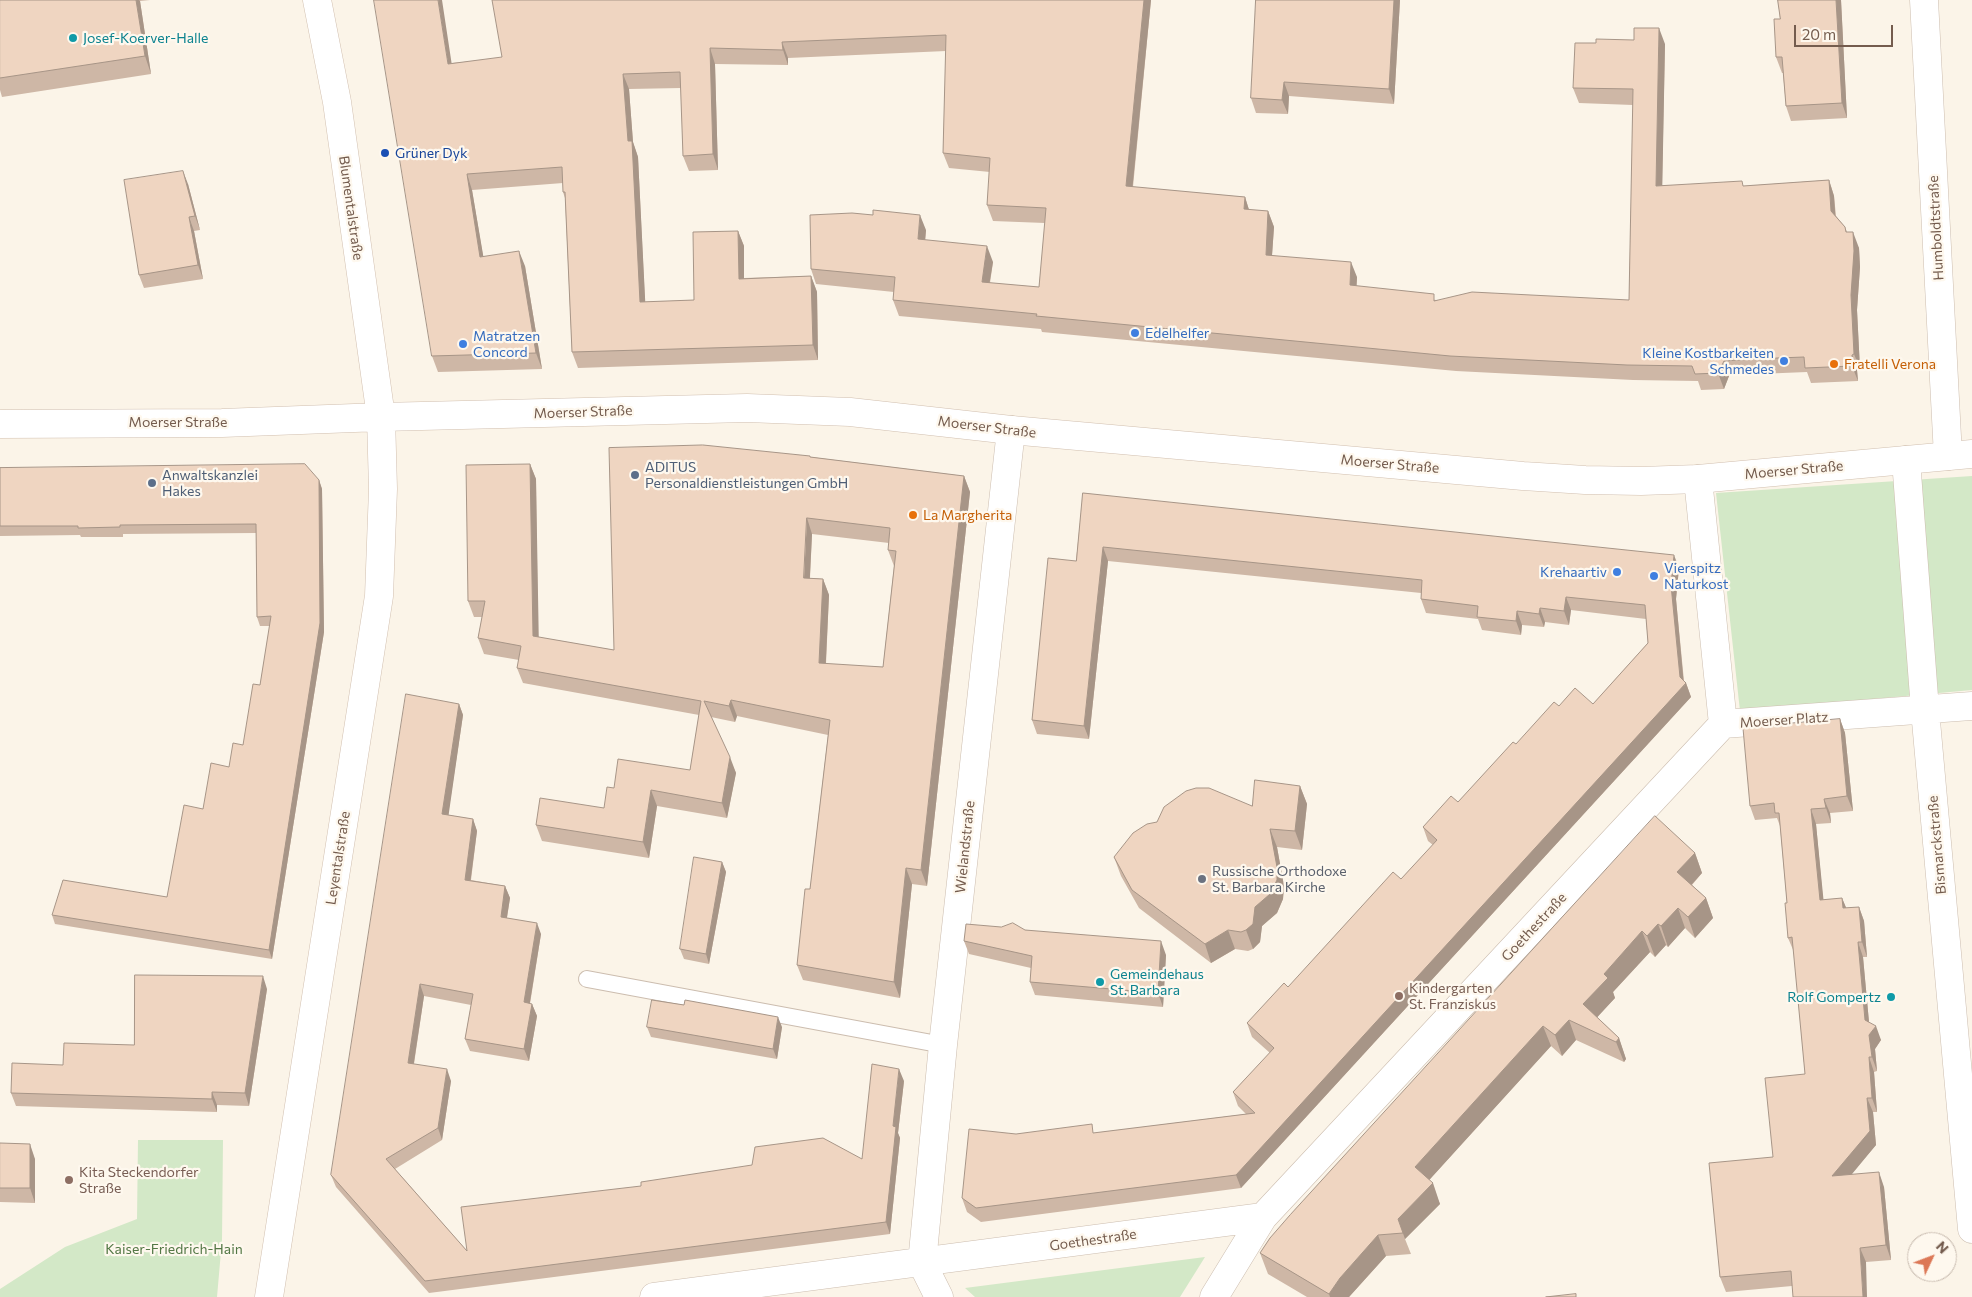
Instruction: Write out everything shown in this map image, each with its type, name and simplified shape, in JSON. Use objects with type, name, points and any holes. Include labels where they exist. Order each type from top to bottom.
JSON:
[{"type":"street","name":"Blumentalstraße","points":[[316,0],[336,102],[381,416]]},
{"type":"street","name":"Humboldtstraße","points":[[1924,0],[1960,455]]},
{"type":"street","name":"Moerser Straße","points":[[0,424],[222,423],[381,416],[747,408],[850,412],[1012,430],[1523,476],[1641,481],[1698,479],[1960,455]]},
{"type":"street","name":"Leyentalstraße","points":[[269,1297],[379,596],[384,489],[381,416]]},
{"type":"street","name":"Wielandstraße","points":[[922,1263],[943,1045],[1012,430]]},
{"type":"street","name":"Bismarckstraße","points":[[1906,460],[1925,710],[1972,1229]]},
{"type":"street","name":"Moerser Platz","points":[[1698,479],[1723,724],[1972,706]]},
{"type":"street","name":"Goethestraße","points":[[1214,1297],[1263,1217],[1723,724]]},
{"type":"street","name":"Goethestraße","points":[[654,1297],[1263,1217]]},
{"type":"street","points":[[922,1263],[939,1297]]},
{"type":"lane","points":[[587,979],[943,1045]]},
{"type":"green space","points":[[1972,476],[1972,690],[1740,711],[1716,493]]},
{"type":"green space","name":"Kaiser-Friedrich-Hain","points":[[138,1140],[223,1140],[222,1240],[217,1297],[0,1297],[0,1289],[65,1247],[137,1219]]},
{"type":"green space","points":[[1205,1257],[1180,1297],[975,1297],[965,1288]]},
{"type":"building","name":"Josef-Koerver-Halle","points":[[0,0],[136,0],[145,56],[0,78]]},
{"type":"building","points":[[374,0],[438,0],[448,64],[502,57],[492,0],[1144,0],[1126,186],[1245,197],[1244,209],[1268,211],[1266,255],[1351,262],[1350,285],[1434,294],[1434,301],[1472,292],[1629,300],[1633,89],[1573,88],[1575,43],[1596,43],[1596,39],[1634,40],[1634,28],[1659,28],[1656,186],[1742,181],[1743,186],[1829,180],[1831,211],[1845,227],[1846,232],[1853,232],[1854,251],[1851,295],[1854,354],[1852,355],[1852,366],[1805,368],[1804,357],[1752,359],[1724,361],[1718,373],[1695,374],[1692,366],[1627,365],[1450,356],[1036,316],[1037,314],[893,300],[895,277],[811,269],[810,215],[852,213],[873,215],[873,210],[920,215],[918,239],[987,246],[982,282],[1039,287],[1046,208],[987,205],[990,158],[943,153],[946,35],[782,42],[783,50],[710,48],[713,154],[683,156],[680,72],[623,74],[628,141],[632,141],[640,302],[694,300],[693,232],[738,231],[739,279],[811,276],[813,345],[572,352],[565,192],[563,192],[562,167],[467,174],[480,257],[519,251],[536,353],[432,356]]},
{"type":"building","points":[[1256,0],[1394,0],[1389,89],[1284,82],[1282,100],[1251,98]]},
{"type":"building","points":[[1778,0],[1836,0],[1842,103],[1786,106],[1782,57],[1776,57],[1774,19],[1780,19]]},
{"type":"building","points":[[183,171],[195,216],[189,217],[198,265],[139,275],[124,180]]},
{"type":"building","points":[[703,445],[810,456],[964,476],[921,870],[906,868],[894,982],[797,965],[805,889],[810,889],[830,720],[731,700],[729,706],[704,701],[730,757],[722,803],[651,790],[643,842],[536,825],[540,798],[604,808],[607,787],[614,788],[618,759],[690,770],[701,701],[517,668],[521,646],[478,638],[485,601],[468,601],[466,465],[530,464],[533,636],[614,650],[609,448]],"holes":[[[807,518],[890,528],[888,550],[896,551],[883,667],[819,663],[823,579],[804,578]]]},
{"type":"building","points":[[305,464],[319,480],[320,623],[269,950],[52,915],[63,880],[167,897],[184,805],[203,809],[211,763],[229,767],[233,743],[243,745],[253,684],[260,685],[271,616],[257,617],[256,524],[120,525],[120,527],[78,528],[78,526],[0,526],[0,468]]},
{"type":"building","points":[[1083,493],[1674,555],[1671,585],[1680,677],[1686,683],[1236,1175],[976,1208],[962,1198],[969,1129],[1016,1134],[1092,1124],[1093,1133],[1255,1113],[1233,1092],[1274,1048],[1247,1023],[1284,983],[1288,987],[1393,872],[1401,879],[1437,840],[1423,827],[1451,796],[1458,802],[1513,742],[1516,744],[1554,702],[1559,706],[1575,688],[1593,704],[1648,643],[1645,605],[1566,597],[1564,611],[1540,608],[1539,614],[1517,611],[1516,621],[1477,617],[1478,606],[1421,599],[1422,580],[1103,547],[1084,726],[1032,720],[1048,558],[1076,561]]},
{"type":"building","points":[[406,694],[459,704],[442,814],[473,819],[465,880],[505,886],[501,917],[537,923],[524,1002],[532,1004],[524,1049],[465,1039],[473,994],[420,984],[408,1063],[447,1069],[438,1128],[386,1159],[467,1251],[461,1207],[641,1186],[641,1182],[752,1165],[755,1147],[823,1138],[862,1159],[872,1064],[899,1069],[893,1126],[896,1127],[886,1222],[425,1281],[331,1175]]},
{"type":"building","points":[[1840,719],[1847,796],[1824,799],[1826,808],[1811,809],[1820,900],[1842,898],[1843,908],[1859,907],[1862,942],[1858,942],[1865,1020],[1876,1026],[1869,1035],[1872,1057],[1869,1057],[1872,1098],[1867,1098],[1870,1131],[1832,1176],[1879,1172],[1886,1245],[1860,1248],[1863,1297],[1793,1297],[1791,1271],[1720,1277],[1709,1163],[1773,1157],[1765,1078],[1805,1074],[1792,937],[1788,938],[1785,903],[1787,903],[1779,813],[1775,813],[1774,803],[1750,806],[1743,728]]},
{"type":"building","name":"Russische Orthodoxe St. Barbara Kirche","points":[[1255,780],[1300,786],[1295,831],[1270,829],[1277,867],[1277,880],[1270,894],[1255,907],[1253,924],[1241,932],[1228,930],[1205,944],[1132,890],[1114,857],[1133,833],[1147,824],[1157,822],[1164,807],[1186,791],[1196,788],[1209,788],[1252,806]]},
{"type":"building","points":[[1655,816],[1695,853],[1677,872],[1706,898],[1688,917],[1678,908],[1661,926],[1658,924],[1647,936],[1642,931],[1604,974],[1608,978],[1583,1004],[1619,1038],[1616,1042],[1569,1020],[1555,1035],[1543,1026],[1415,1167],[1433,1183],[1398,1219],[1403,1233],[1378,1235],[1340,1278],[1329,1294],[1260,1253],[1290,1215]]},
{"type":"building","points":[[694,857],[722,862],[706,954],[680,949]]},
{"type":"building","points":[[1013,923],[1025,930],[1161,941],[1158,993],[1030,982],[1032,956],[964,941],[966,924],[1001,927]]},
{"type":"building","points":[[135,975],[263,976],[245,1093],[212,1092],[212,1099],[11,1093],[12,1063],[63,1065],[64,1043],[134,1045]]},
{"type":"building","points":[[652,1000],[684,1005],[685,1000],[778,1017],[773,1049],[647,1027]]},
{"type":"building","points":[[0,1143],[30,1144],[30,1188],[0,1188]]},
{"type":"building","points":[[1576,1294],[1576,1297],[1546,1297]]},
{"type":"place","name":"Josef-Koerver-Halle","points":[[73,38]]},
{"type":"place","name":"Grüner Dyk","points":[[385,153]]},
{"type":"place","name":"Edelhelfer","points":[[1135,333]]},
{"type":"place","name":"Matratzen Concord","points":[[463,344]]},
{"type":"place","name":"Kleine Kostbarkeiten Schmedes","points":[[1784,361]]},
{"type":"place","name":"Fratelli Verona","points":[[1834,364]]},
{"type":"place","name":"ADITUS Personaldienstleistungen GmbH","points":[[635,475]]},
{"type":"place","name":"Anwaltskanzlei Hakes","points":[[152,483]]},
{"type":"place","name":"La Margherita","points":[[913,515]]},
{"type":"place","name":"Krehaartiv","points":[[1617,572]]},
{"type":"place","name":"Vierspitz Naturkost","points":[[1654,576]]},
{"type":"place","name":"Russische Orthodoxe St. Barbara Kirche","points":[[1202,879]]},
{"type":"place","name":"Gemeindehaus St. Barbara","points":[[1100,982]]},
{"type":"place","name":"Kindergarten St. Franziskus","points":[[1399,996]]},
{"type":"place","name":"Rolf Gompertz","points":[[1891,997]]},
{"type":"place","name":"Kita Steckendorfer Straße","points":[[69,1180]]}]
